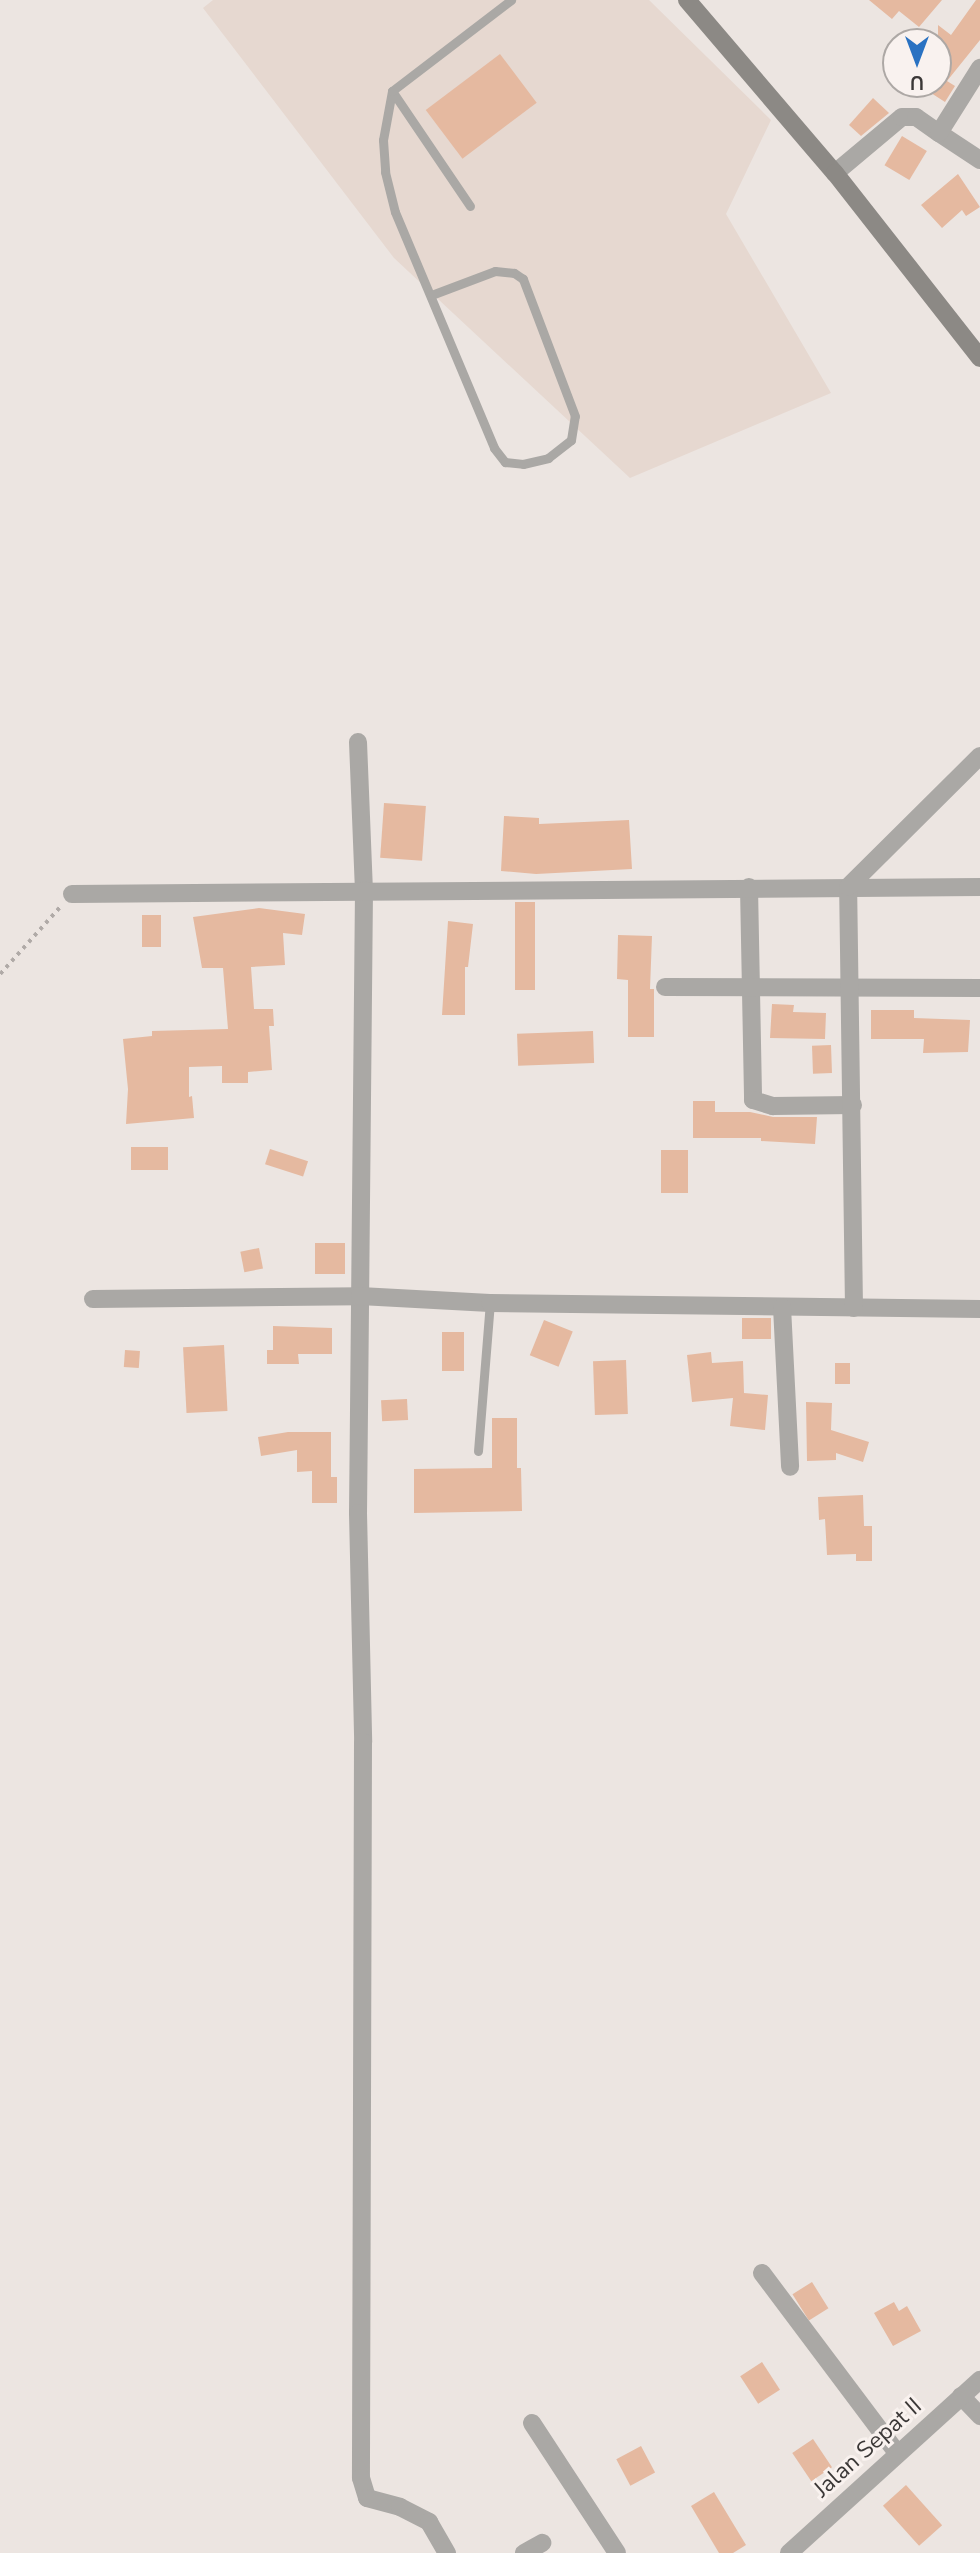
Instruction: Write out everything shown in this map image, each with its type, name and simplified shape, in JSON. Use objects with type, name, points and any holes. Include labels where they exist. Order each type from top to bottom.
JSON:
[{"type":"street","points":[[687,0],[835,173],[980,358]]},
{"type":"street","points":[[939,133],[980,68]]},
{"type":"street","points":[[835,173],[902,117],[916,117],[980,160]]},
{"type":"street","points":[[358,742],[364,890],[359,1612],[363,1742],[361,2478],[364,2494],[370,2501],[400,2507],[429,2522],[447,2553]]},
{"type":"street","points":[[854,1308],[848,887],[980,756]]},
{"type":"street","points":[[749,887],[753,1100],[773,1105],[853,1105]]},
{"type":"street","points":[[72,894],[980,887]]},
{"type":"street","points":[[665,987],[980,988]]},
{"type":"street","points":[[93,1299],[360,1296],[490,1303],[980,1309]]},
{"type":"street","points":[[782,1307],[790,1467]]},
{"type":"street","points":[[762,2273],[898,2454]]},
{"type":"street","name":"Jalan Sepat II","points":[[789,2553],[980,2380]]},
{"type":"street","points":[[961,2396],[980,2416]]},
{"type":"street","points":[[532,2423],[617,2553]]},
{"type":"street","points":[[524,2553],[542,2543]]},
{"type":"lane","points":[[431,295],[495,271],[514,273],[523,279],[575,416],[571,440],[548,458],[523,464],[505,462],[494,448],[395,212],[385,172],[383,140],[392,91],[510,0]]},
{"type":"lane","points":[[392,91],[470,206]]},
{"type":"lane","points":[[478,1451],[490,1303]]},
{"type":"path","points":[[0,974],[72,894]]},
{"type":"shaded area","points":[[213,0],[649,0],[771,120],[726,214],[831,393],[630,478],[394,258],[203,8]]},
{"type":"building","points":[[869,0],[942,0],[919,27],[899,11],[892,19]]},
{"type":"building","points":[[976,0],[980,0],[980,40],[952,75],[952,34]]},
{"type":"building","points":[[500,54],[537,103],[462,159],[426,110]]},
{"type":"building","points":[[873,98],[889,113],[861,136],[849,125]]},
{"type":"building","points":[[902,136],[927,151],[909,180],[884,165]]},
{"type":"building","points":[[958,174],[980,207],[966,216],[962,210],[942,228],[921,205]]},
{"type":"building","points":[[384,803],[426,806],[422,861],[380,858]]},
{"type":"building","points":[[504,816],[539,818],[539,824],[629,820],[632,869],[536,874],[501,871]]},
{"type":"building","points":[[515,902],[535,902],[535,990],[515,990]]},
{"type":"building","points":[[259,908],[305,914],[302,935],[283,933],[285,965],[251,967],[254,1009],[273,1009],[274,1026],[269,1026],[272,1070],[248,1072],[248,1083],[222,1083],[222,1066],[189,1067],[189,1097],[192,1096],[194,1118],[126,1124],[128,1089],[123,1039],[152,1036],[152,1031],[228,1029],[223,968],[202,968],[193,917]]},
{"type":"building","points":[[142,915],[161,915],[161,947],[142,947]]},
{"type":"building","points":[[448,921],[473,924],[468,967],[465,967],[465,1015],[442,1015]]},
{"type":"building","points":[[618,935],[652,936],[650,989],[654,989],[654,1037],[628,1037],[628,980],[617,979]]},
{"type":"building","points":[[772,1004],[794,1005],[793,1012],[826,1013],[825,1039],[770,1038]]},
{"type":"building","points":[[871,1010],[914,1010],[914,1018],[970,1020],[968,1052],[923,1053],[924,1039],[871,1039]]},
{"type":"building","points":[[593,1031],[594,1063],[518,1066],[517,1034]]},
{"type":"building","points":[[831,1045],[832,1073],[813,1074],[812,1046]]},
{"type":"building","points":[[693,1101],[715,1101],[715,1112],[750,1112],[773,1117],[817,1117],[815,1144],[761,1141],[761,1138],[693,1138]]},
{"type":"building","points":[[131,1147],[168,1147],[168,1170],[131,1170]]},
{"type":"building","points":[[270,1149],[308,1161],[303,1177],[265,1164]]},
{"type":"building","points":[[661,1150],[688,1150],[688,1193],[661,1193]]},
{"type":"building","points":[[315,1243],[345,1243],[345,1274],[315,1274]]},
{"type":"building","points":[[259,1248],[263,1269],[244,1272],[240,1252]]},
{"type":"building","points":[[742,1318],[771,1318],[771,1339],[742,1339]]},
{"type":"building","points":[[544,1320],[573,1332],[559,1367],[530,1355]]},
{"type":"building","points":[[273,1326],[332,1328],[332,1354],[298,1354],[299,1364],[267,1364],[267,1350],[273,1350]]},
{"type":"building","points":[[442,1332],[464,1332],[464,1371],[442,1371]]},
{"type":"building","points":[[224,1345],[227,1411],[187,1413],[183,1347]]},
{"type":"building","points":[[125,1350],[140,1351],[139,1368],[124,1367]]},
{"type":"building","points":[[711,1352],[712,1363],[743,1361],[744,1393],[768,1395],[765,1430],[730,1426],[733,1398],[692,1402],[687,1355]]},
{"type":"building","points":[[626,1360],[628,1414],[595,1415],[593,1361]]},
{"type":"building","points":[[835,1363],[850,1363],[850,1384],[835,1384]]},
{"type":"building","points":[[407,1399],[408,1420],[382,1421],[381,1400]]},
{"type":"building","points":[[806,1402],[832,1403],[831,1430],[869,1442],[863,1462],[836,1453],[836,1460],[807,1461]]},
{"type":"building","points":[[492,1418],[517,1418],[517,1468],[521,1468],[522,1511],[414,1513],[414,1469],[492,1468]]},
{"type":"building","points":[[288,1432],[331,1432],[331,1477],[337,1477],[337,1503],[312,1503],[312,1471],[297,1472],[297,1450],[261,1456],[258,1437]]},
{"type":"building","points":[[863,1495],[864,1526],[872,1526],[872,1561],[856,1561],[856,1554],[827,1555],[825,1519],[819,1520],[818,1497]]},
{"type":"building","points":[[812,2282],[828,2308],[809,2320],[792,2294]]},
{"type":"building","points":[[894,2302],[899,2311],[907,2306],[921,2331],[893,2346],[874,2313]]},
{"type":"building","points":[[762,2362],[780,2390],[758,2404],[740,2376]]},
{"type":"building","points":[[813,2439],[832,2467],[811,2481],[792,2453]]},
{"type":"building","points":[[641,2446],[655,2472],[630,2486],[616,2459]]},
{"type":"building","points":[[906,2485],[942,2525],[919,2546],[883,2506]]},
{"type":"building","points":[[714,2492],[746,2545],[733,2553],[719,2553],[691,2506]]}]
